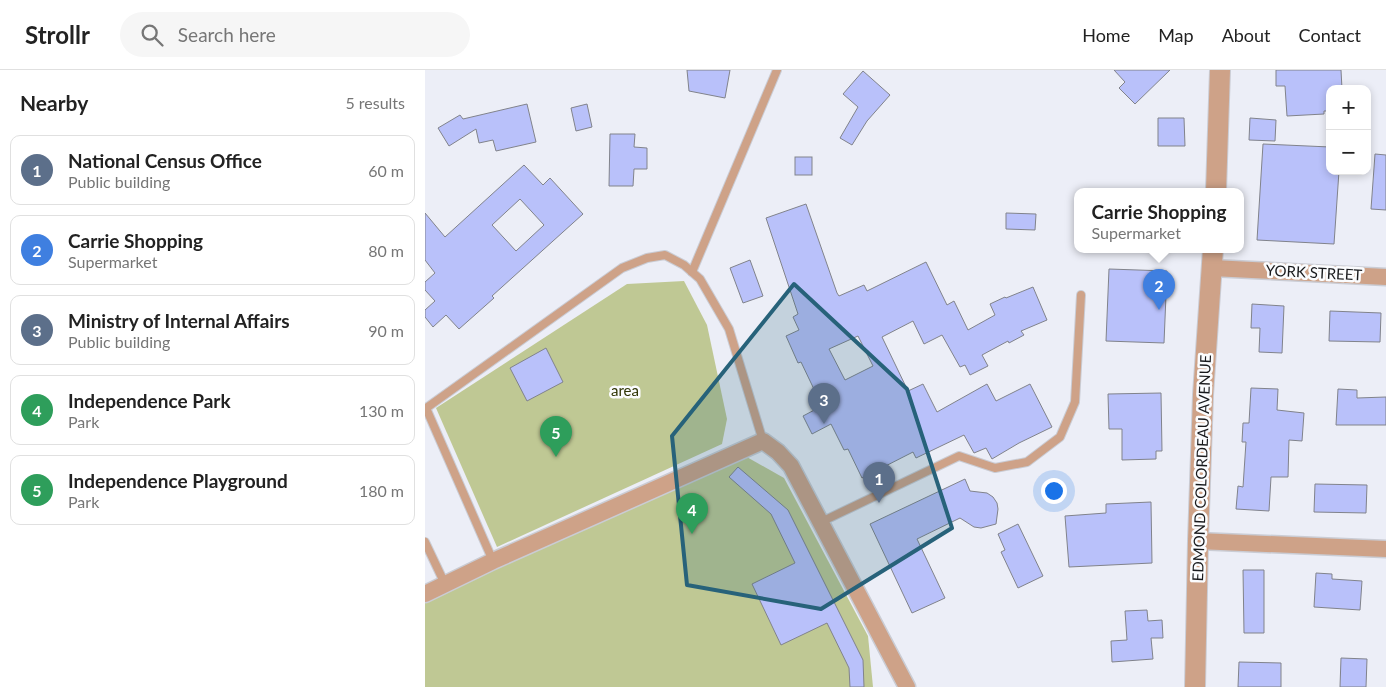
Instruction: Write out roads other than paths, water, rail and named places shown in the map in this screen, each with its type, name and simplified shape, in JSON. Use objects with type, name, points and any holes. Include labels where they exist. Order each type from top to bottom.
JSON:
[{"type":"street","points":[[1216,188],[1220,70]]},
{"type":"street","name":"YORK STREET","points":[[1213,258],[1386,277]]},
{"type":"street","name":"EDMOND COLORDEAU AVENUE","points":[[1195,687],[1197,541],[1203,395],[1213,258]]},
{"type":"street","points":[[425,594],[493,560],[763,441],[778,452],[791,466],[907,687]]},
{"type":"street","points":[[1197,541],[1386,550]]},
{"type":"lane","points":[[692,272],[777,70]]},
{"type":"lane","points":[[493,560],[426,408],[622,268],[647,258],[665,255],[684,265],[700,279],[729,329],[763,441]]},
{"type":"lane","points":[[821,522],[959,456],[995,468],[1027,462],[1060,437],[1075,402],[1081,295]]},
{"type":"lane","points":[[425,542],[445,584]]},
{"type":"place","name":"Carrie Shopping","points":[[1159,310]]},
{"type":"place","name":"Ministry of Internal Affairs","points":[[824,424]]},
{"type":"place","name":"Independence Playground","points":[[556,457]]},
{"type":"place","name":"National Census Office","points":[[879,503]]},
{"type":"place","name":"Independence Park","points":[[692,534]]},
{"type":"park label","name":"area","points":[[625,391]]}]
